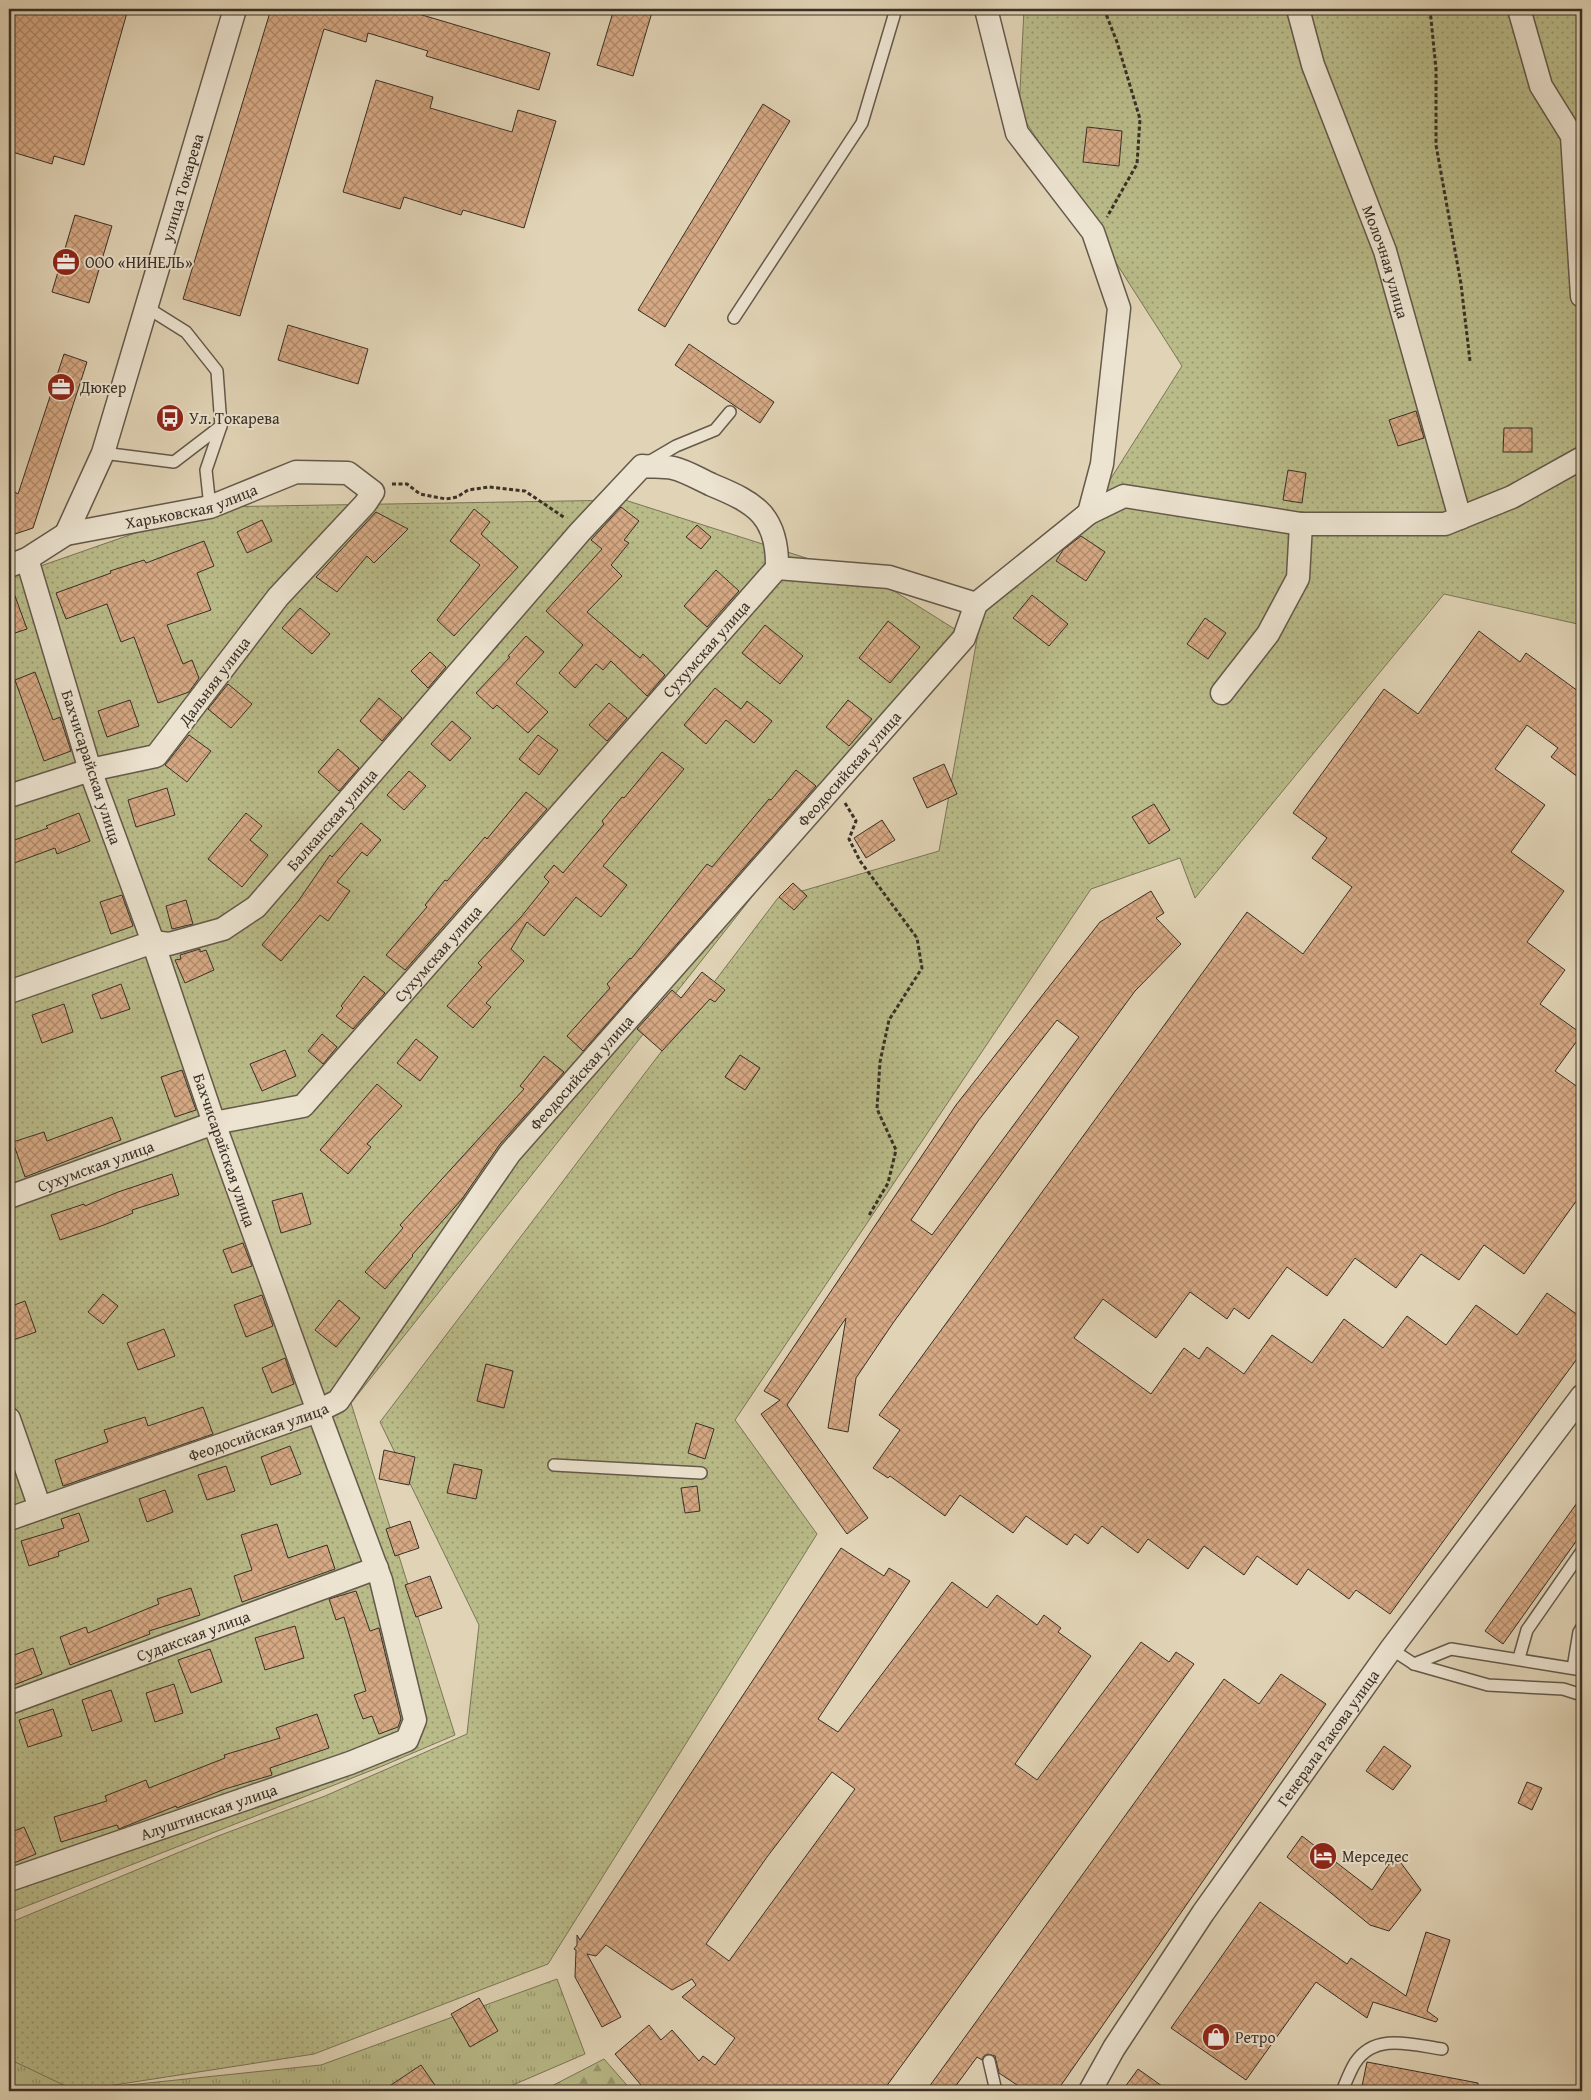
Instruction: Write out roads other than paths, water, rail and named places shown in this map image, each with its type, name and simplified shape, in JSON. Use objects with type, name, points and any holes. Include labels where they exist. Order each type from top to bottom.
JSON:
[{"type":"street","name":"улица Токарева","points":[[66,534],[103,452],[234,9]]},
{"type":"street","points":[[986,9],[1017,133],[1093,232],[1119,308],[1102,464],[1089,513]]},
{"type":"street","name":"Молочная улица","points":[[1298,9],[1313,65],[1386,251],[1460,518]]},
{"type":"street","points":[[1519,9],[1541,86],[1572,136],[1582,296]]},
{"type":"street","points":[[642,466],[673,468],[750,502],[763,515],[773,531],[777,549],[777,568],[889,578],[976,604],[1089,513],[1124,496],[1301,524],[1444,524],[1512,497],[1582,458]]},
{"type":"street","name":"Балканская улица","points":[[9,992],[153,942],[169,944],[223,929],[256,907],[580,532],[642,466]]},
{"type":"street","name":"Харьковская улица","points":[[18,562],[66,534],[210,507],[296,472],[348,473],[368,488]]},
{"type":"street","name":"Дальняя улица","points":[[9,796],[90,770],[156,756],[278,597],[365,504],[368,488]]},
{"type":"street","points":[[1222,694],[1268,634],[1298,578],[1301,524]]},
{"type":"street","name":"Бахчисарайская улица","points":[[18,562],[90,770],[153,942],[214,1123],[381,1580],[415,1720],[407,1740]]},
{"type":"street","name":"Сухумская улица","points":[[9,1197],[214,1123],[303,1106],[777,568]]},
{"type":"street","name":"Феодосийская улица","points":[[9,1520],[318,1411],[338,1401],[510,1153],[964,638],[976,604]]},
{"type":"street","name":"Генерала Ракова улица","points":[[1090,2091],[1114,2048],[1203,1913],[1391,1649],[1582,1396]]},
{"type":"street","points":[[9,1419],[40,1508]]},
{"type":"street","name":"Судакская улица","points":[[9,1703],[377,1568]]},
{"type":"street","name":"Алуштинская улица","points":[[9,1880],[350,1763],[407,1740]]},
{"type":"lane","points":[[734,318],[862,123],[896,9]]},
{"type":"lane","points":[[146,306],[186,332],[217,371],[221,426],[206,470],[210,507]]},
{"type":"lane","points":[[642,466],[676,446],[715,430],[730,412]]},
{"type":"lane","points":[[103,452],[174,462],[221,426]]},
{"type":"lane","points":[[554,1465],[700,1474]]},
{"type":"lane","points":[[1519,1658],[1527,1630],[1582,1550]]},
{"type":"lane","points":[[1414,1664],[1451,1649],[1519,1658],[1577,1669],[1579,1632],[1582,1628]]},
{"type":"lane","points":[[1391,1649],[1414,1664],[1488,1685],[1563,1689],[1582,1695]]},
{"type":"lane","points":[[1342,2091],[1356,2062],[1378,2043],[1396,2042],[1442,2049]]},
{"type":"lane","points":[[989,2061],[996,2091]]},
{"type":"place","name":"ООО «НИНЕЛЬ»","points":[[66,262]]},
{"type":"place","name":"Дюкер","points":[[61,387]]},
{"type":"place","name":"Ул. Токарева","points":[[170,418]]},
{"type":"place","name":"Мерседес","points":[[1323,1856]]},
{"type":"place","name":"Ретро","points":[[1216,2037]]}]
